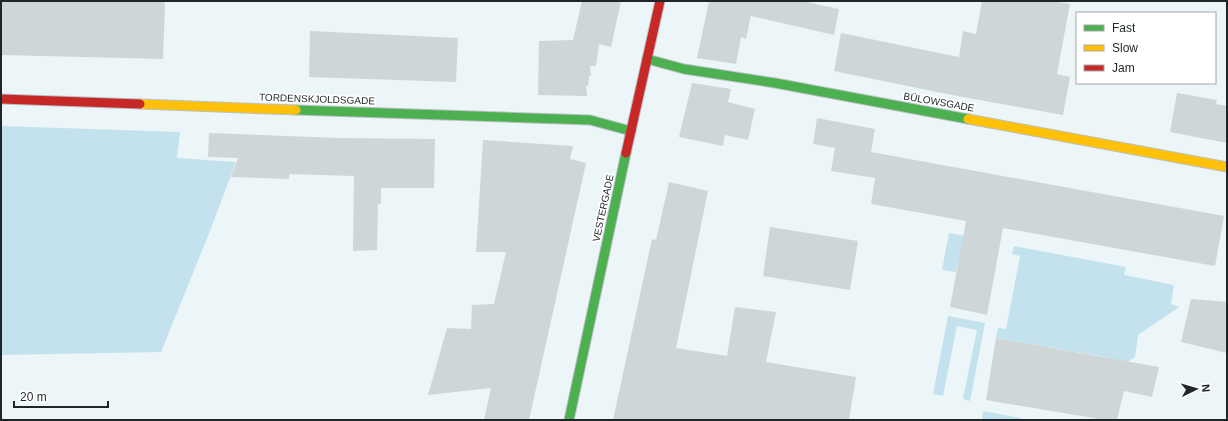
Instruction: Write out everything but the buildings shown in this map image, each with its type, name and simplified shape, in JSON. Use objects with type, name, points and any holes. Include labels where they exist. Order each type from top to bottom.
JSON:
[{"type":"street","name":"VESTERGADE","points":[[569,420],[660,1]]},
{"type":"street","name":"BÜLOWSGADE","points":[[647,59],[684,69],[791,86],[1227,167]]},
{"type":"street","name":"TORDENSKJOLDSGADE","points":[[1,99],[590,120],[631,131]]},
{"type":"shaded area","points":[[1,126],[180,132],[177,158],[236,162],[161,352],[1,355]]},
{"type":"shaded area","points":[[949,233],[976,238],[962,246],[956,272],[942,270]]},
{"type":"shaded area","points":[[1014,246],[1126,267],[1124,275],[1174,285],[1171,304],[1179,307],[1138,335],[1135,357],[1102,378],[1106,357],[996,338],[998,328],[1006,329],[1020,256],[1012,254]]},
{"type":"shaded area","points":[[948,316],[985,323],[970,401],[963,399],[977,330],[957,326],[943,396],[933,394]]},
{"type":"shaded area","points":[[983,411],[1021,418],[1021,420],[982,420]]},
{"type":"traffic: fast","points":[[647,59],[684,69],[775,83],[968,119]]},
{"type":"traffic: fast","points":[[296,110],[590,120],[631,131]]},
{"type":"traffic: fast","points":[[569,420],[626,153]]},
{"type":"traffic: slow","points":[[140,104],[296,110]]},
{"type":"traffic: slow","points":[[968,119],[1227,167]]},
{"type":"traffic: jam","points":[[626,153],[660,1]]},
{"type":"traffic: jam","points":[[1,99],[140,104]]}]
